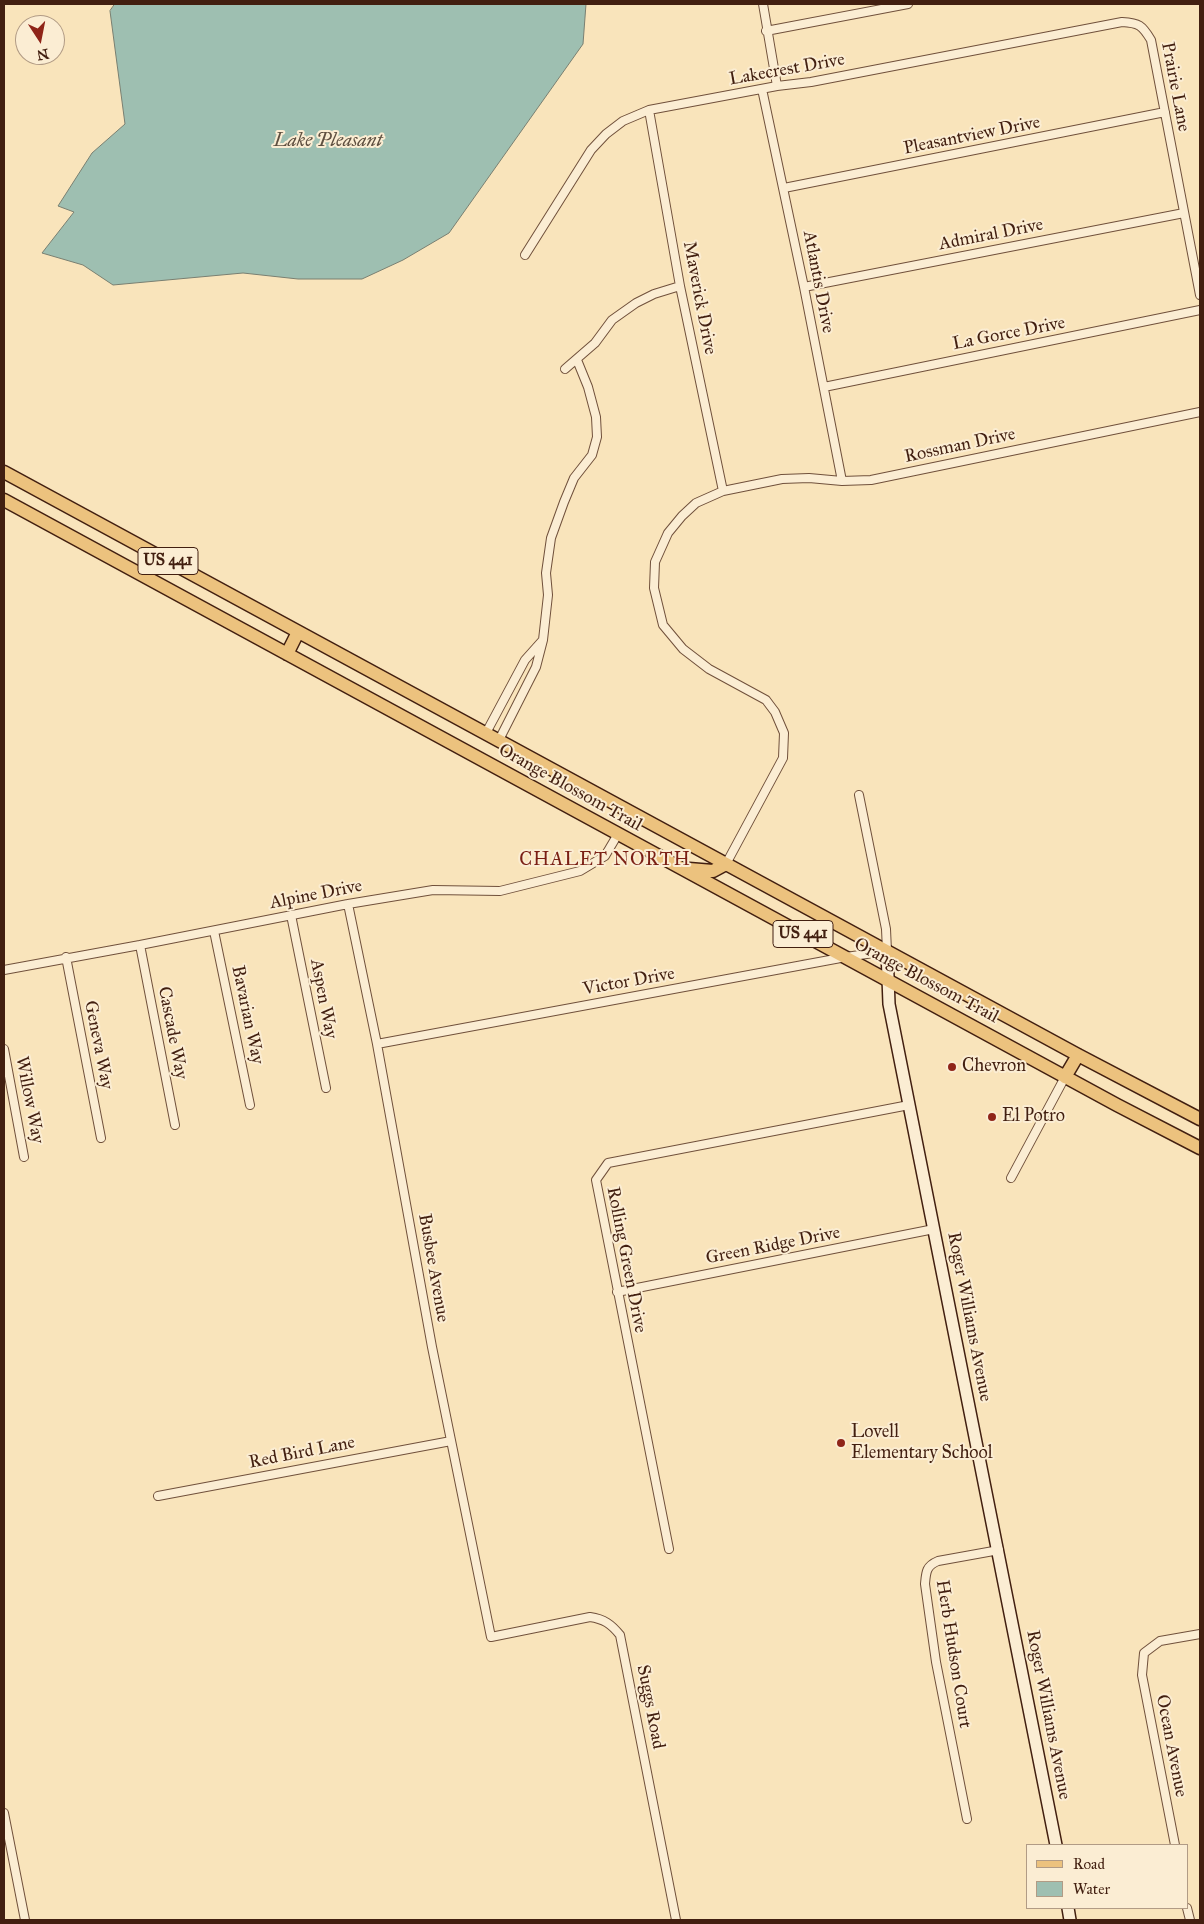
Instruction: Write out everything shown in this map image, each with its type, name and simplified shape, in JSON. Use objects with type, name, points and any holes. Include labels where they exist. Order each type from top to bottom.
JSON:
[{"type":"main road","name":"Orange Blossom Trail","points":[[4,472],[1078,1055],[1200,1119]]},
{"type":"main road","name":"Orange Blossom Trail","points":[[4,500],[1200,1148]]},
{"type":"main road","points":[[286,654],[298,632]]},
{"type":"main road","points":[[681,868],[713,871],[726,864]]},
{"type":"main road","points":[[1066,1076],[1078,1055]]},
{"type":"street","points":[[763,4],[766,31],[777,86]]},
{"type":"street","points":[[766,31],[908,4]]},
{"type":"street","name":"Lakecrest Drive","points":[[525,255],[591,150],[606,134],[623,121],[649,110],[777,86],[811,82],[1122,22]]},
{"type":"street","name":"Prairie Lane","points":[[1122,22],[1136,22],[1145,29],[1151,40],[1200,295]]},
{"type":"street","name":"Atlantis Drive","points":[[762,89],[784,188],[842,481]]},
{"type":"street","name":"Maverick Drive","points":[[649,110],[680,286],[723,491]]},
{"type":"street","name":"Pleasantview Drive","points":[[784,188],[1165,112]]},
{"type":"street","name":"Admiral Drive","points":[[804,286],[1184,213]]},
{"type":"street","points":[[565,370],[595,342],[612,320],[636,303],[654,294],[680,286]]},
{"type":"street","name":"La Gorce Drive","points":[[824,387],[1200,310]]},
{"type":"street","points":[[499,740],[536,667],[543,640],[548,595],[546,573],[551,538],[574,478],[592,455],[597,437],[596,417],[588,387],[577,360]]},
{"type":"street","name":"Rossman Drive","points":[[726,864],[783,758],[784,733],[775,712],[766,700],[709,669],[683,649],[663,625],[654,588],[655,562],[668,533],[696,503],[723,491],[782,479],[871,480],[1200,412]]},
{"type":"street","points":[[486,733],[525,660],[543,640]]},
{"type":"street","name":"Roger Williams Avenue","points":[[859,795],[886,929],[889,1004],[999,1550],[1056,1844]]},
{"type":"street","name":"Alpine Drive","points":[[4,970],[348,904],[433,890],[500,890],[580,871],[605,856],[618,834]]},
{"type":"street","name":"Busbee Avenue","points":[[348,904],[377,1044],[432,1347],[490,1637]]},
{"type":"street","name":"Aspen Way","points":[[291,915],[326,1088]]},
{"type":"street","name":"Bavarian Way","points":[[214,931],[250,1105]]},
{"type":"street","name":"Cascade Way","points":[[140,945],[175,1125]]},
{"type":"street","name":"Victor Drive","points":[[377,1044],[887,951]]},
{"type":"street","name":"Geneva Way","points":[[66,957],[100,1138]]},
{"type":"street","name":"Willow Way","points":[[4,1048],[24,1157]]},
{"type":"street","points":[[1010,1178],[1066,1076]]},
{"type":"street","name":"Rolling Green Drive","points":[[669,1549],[596,1180],[608,1163],[909,1105]]},
{"type":"street","name":"Green Ridge Drive","points":[[617,1292],[934,1229]]},
{"type":"street","name":"Red Bird Lane","points":[[158,1496],[451,1441]]},
{"type":"street","name":"Herb Hudson Court","points":[[966,1819],[936,1662],[925,1584],[926,1572],[930,1564],[938,1561],[999,1550]]},
{"type":"street","name":"Suggs Road","points":[[490,1637],[590,1617],[602,1619],[612,1625],[620,1635],[676,1920]]},
{"type":"street","name":"Ocean Avenue","points":[[1175,1844],[1142,1675],[1144,1653],[1160,1642],[1200,1634]]},
{"type":"street","points":[[4,1813],[25,1920]]},
{"type":"water","name":"Lake Pleasant","points":[[115,4],[586,4],[583,44],[449,233],[403,260],[362,279],[298,279],[243,273],[113,285],[83,265],[42,253],[74,212],[58,206],[92,153],[125,124],[110,11]]},
{"type":"place","name":"Chevron","points":[[952,1067]]},
{"type":"place","name":"El Potro","points":[[992,1117]]},
{"type":"place","name":"Lovell Elementary School","points":[[841,1443]]},
{"type":"district","name":"CHALET NORTH","points":[[605,860]]}]
